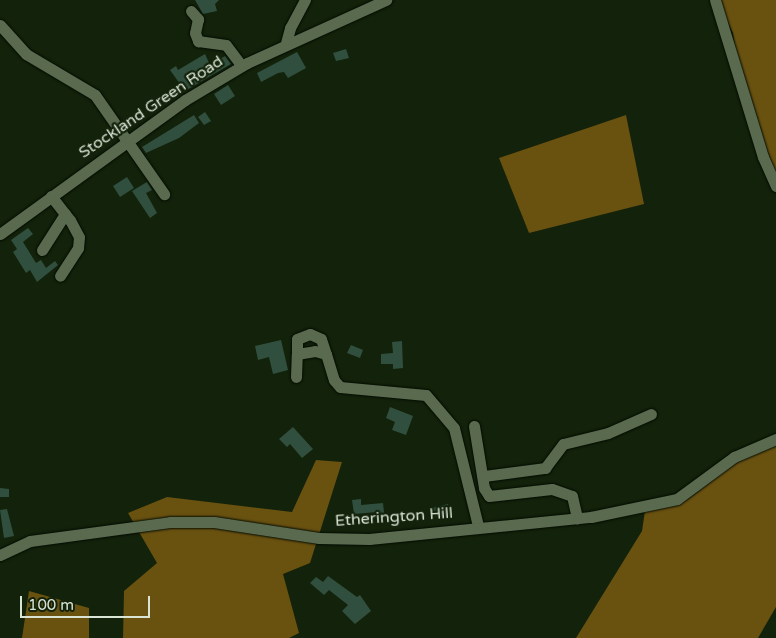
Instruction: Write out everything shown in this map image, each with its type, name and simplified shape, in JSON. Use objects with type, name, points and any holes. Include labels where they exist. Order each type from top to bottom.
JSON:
[{"type":"street","points":[[286,43],[290,28],[304,0]]},
{"type":"street","name":"Stockland Green Road","points":[[0,234],[126,140],[242,66],[286,43],[386,0]]},
{"type":"street","points":[[715,0],[762,157],[776,186]]},
{"type":"street","points":[[191,11],[198,19],[195,33],[198,41],[226,45],[242,66]]},
{"type":"street","points":[[0,25],[26,54],[95,95],[164,194]]},
{"type":"street","points":[[51,196],[76,230],[79,243],[60,276]]},
{"type":"street","points":[[42,250],[65,214]]},
{"type":"street","points":[[296,377],[297,339],[310,334],[321,339],[334,380],[340,387],[426,395],[454,428],[478,526]]},
{"type":"street","points":[[297,354],[311,351],[326,354]]},
{"type":"street","points":[[484,476],[545,468],[563,444],[608,433],[651,414]]},
{"type":"street","points":[[474,426],[488,496],[552,489],[572,496],[577,518]]},
{"type":"street","name":"Etherington Hill","points":[[0,556],[30,541],[170,522],[214,522],[327,538],[369,539],[478,526],[577,518],[677,499],[734,457],[776,439]]},
{"type":"shaded area","points":[[718,0],[776,0],[776,176],[743,97],[733,33]]},
{"type":"shaded area","points":[[626,115],[644,204],[529,233],[499,158]]},
{"type":"shaded area","points":[[776,444],[776,607],[758,638],[576,638],[642,531],[645,511],[688,499],[746,455]]},
{"type":"shaded area","points":[[316,460],[342,462],[310,563],[283,574],[299,633],[289,638],[123,638],[124,591],[157,563],[128,513],[167,497],[292,512]]},
{"type":"shaded area","points":[[29,591],[89,608],[89,638],[22,638]]},
{"type":"building","points":[[195,0],[219,0],[215,4],[217,11],[203,14]]},
{"type":"building","points":[[346,49],[349,58],[336,61],[333,53]]},
{"type":"building","points":[[297,52],[306,68],[288,78],[284,72],[261,82],[257,73]]},
{"type":"building","points":[[205,54],[210,65],[225,56],[231,64],[185,91],[170,70],[176,66],[178,70]]},
{"type":"building","points":[[228,85],[235,96],[221,105],[214,94]]},
{"type":"building","points":[[205,112],[211,121],[204,125],[198,117]]},
{"type":"building","points":[[194,115],[199,123],[179,138],[146,153],[142,147]]},
{"type":"building","points":[[127,177],[134,188],[120,197],[113,186]]},
{"type":"building","points":[[147,182],[152,190],[146,193],[157,213],[150,218],[132,191]]},
{"type":"building","points":[[28,228],[33,234],[23,242],[36,263],[41,260],[46,268],[55,261],[58,265],[37,282],[30,270],[26,273],[13,252],[17,249],[11,240]]},
{"type":"building","points":[[281,340],[288,370],[273,374],[269,357],[258,360],[255,346]]},
{"type":"building","points":[[402,341],[403,368],[393,369],[393,364],[381,364],[381,354],[393,353],[392,342]]},
{"type":"building","points":[[351,345],[363,350],[360,358],[347,353]]},
{"type":"building","points":[[390,407],[413,416],[406,435],[392,430],[395,422],[386,418]]},
{"type":"building","points":[[293,427],[313,449],[302,458],[290,444],[287,447],[279,439]]},
{"type":"building","points":[[0,488],[9,489],[9,497],[0,497]]},
{"type":"building","points":[[361,499],[361,505],[383,503],[385,521],[378,521],[377,512],[354,514],[352,500]]},
{"type":"building","points":[[448,504],[450,513],[435,517],[432,508]]},
{"type":"building","points":[[7,509],[14,536],[4,538],[0,510]]},
{"type":"building","points":[[328,576],[357,597],[360,595],[371,611],[355,624],[342,611],[348,605],[329,590],[324,595],[310,583],[316,577],[323,582]]}]
